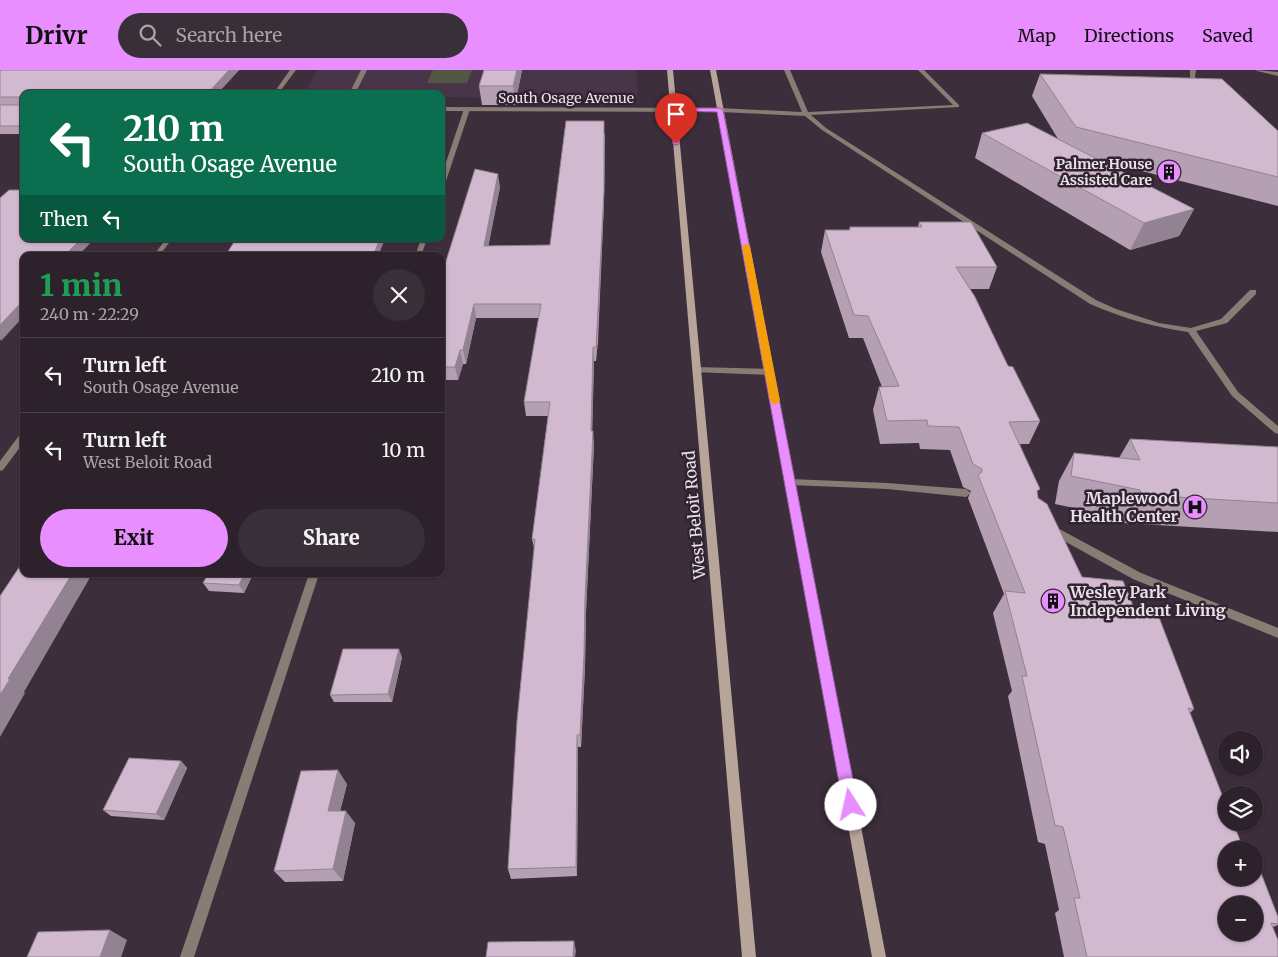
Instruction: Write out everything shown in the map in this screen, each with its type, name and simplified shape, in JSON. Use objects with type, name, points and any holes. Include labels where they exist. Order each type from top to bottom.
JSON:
[{"type":"main road","name":"West Beloit Road","points":[[670,70],[749,957]]},
{"type":"main road","points":[[713,70],[879,957]]},
{"type":"street","points":[[278,90],[293,70]]},
{"type":"street","points":[[354,90],[364,70]]},
{"type":"street","points":[[786,70],[806,114],[824,129],[1093,302],[1158,325],[1191,330],[1224,322],[1253,292]]},
{"type":"street","name":"South Osage Avenue","points":[[445,109],[720,110],[806,114],[957,106],[920,70]]},
{"type":"street","points":[[1193,70],[1192,77],[1198,84],[1207,87]]},
{"type":"street","points":[[1258,70],[1278,74]]},
{"type":"street","points":[[445,175],[467,109]]},
{"type":"street","points":[[159,252],[167,242]]},
{"type":"street","points":[[1191,330],[1236,394],[1278,432]]},
{"type":"street","points":[[696,370],[769,372]]},
{"type":"street","points":[[0,468],[20,440]]},
{"type":"street","points":[[790,482],[888,486],[966,493]]},
{"type":"street","points":[[1039,522],[1136,576],[1278,633]]},
{"type":"street","points":[[187,957],[313,577]]},
{"type":"shaded area","points":[[318,70],[637,70],[637,99],[634,100],[445,97],[445,90],[306,90]]},
{"type":"green space","points":[[433,70],[472,70],[467,83],[427,83]]},
{"type":"building","points":[[0,70],[229,70],[211,90],[20,90],[20,97],[0,97]]},
{"type":"building","points":[[484,70],[517,70],[513,86],[479,86]]},
{"type":"building","points":[[1040,74],[1222,79],[1278,131],[1278,177],[1076,127]]},
{"type":"building","points":[[0,105],[20,105],[20,126],[0,126]]},
{"type":"building","points":[[566,121],[604,121],[604,190],[596,347],[593,347],[591,431],[593,431],[584,654],[580,735],[577,735],[576,867],[508,869],[517,721],[535,539],[532,539],[550,402],[524,402],[541,304],[474,304],[463,350],[460,350],[455,367],[445,367],[445,264],[475,169],[498,174],[484,246],[550,245]]},
{"type":"building","points":[[1027,123],[1194,209],[1144,223],[982,133]]},
{"type":"building","points":[[9,190],[20,190],[20,242],[78,242],[68,252],[20,252],[20,304],[0,325],[0,198]]},
{"type":"building","name":"Wesley Park Independent Living","points":[[919,222],[971,222],[997,267],[956,267],[975,297],[1008,366],[1013,367],[1040,421],[1009,422],[1040,489],[1037,491],[1038,498],[1047,504],[1082,577],[1123,581],[1134,608],[1157,612],[1194,709],[1188,708],[1219,786],[1218,831],[1236,831],[1240,841],[1218,841],[1218,886],[1263,886],[1263,878],[1278,917],[1278,924],[1271,923],[1278,940],[1278,957],[1087,957],[1074,898],[1080,898],[1063,827],[1055,825],[1022,676],[1027,676],[1005,591],[1025,593],[978,475],[982,472],[982,469],[973,464],[959,427],[928,426],[927,420],[887,421],[879,387],[899,386],[868,316],[854,315],[825,230],[850,230],[850,227],[922,227]]},
{"type":"building","points":[[234,242],[379,242],[375,252],[228,252]]},
{"type":"building","points":[[1130,439],[1278,447],[1278,503],[1142,495],[1140,490],[1071,476],[1074,453],[1140,460]]},
{"type":"building","points":[[20,566],[20,577],[70,577],[0,695],[0,596]]},
{"type":"building","points":[[206,577],[243,577],[239,585],[203,583]]},
{"type":"building","points":[[343,649],[399,649],[388,694],[330,695]]},
{"type":"building","points":[[129,758],[181,761],[156,814],[103,810]]},
{"type":"building","points":[[338,770],[328,811],[346,811],[333,869],[274,871],[301,771]]},
{"type":"building","points":[[110,930],[100,957],[27,957],[38,932]]},
{"type":"building","points":[[574,941],[573,957],[486,957],[488,942]]},
{"type":"slow traffic","points":[[746,246],[775,401]]},
{"type":"place","name":"Palmer House Assisted Care","points":[[1169,172]]},
{"type":"place","name":"Maplewood Health Center","points":[[1195,507]]},
{"type":"place","name":"Wesley Park Independent Living","points":[[1053,601]]},
{"type":"route","points":[[676,144],[673,110],[720,110],[851,805]]}]
